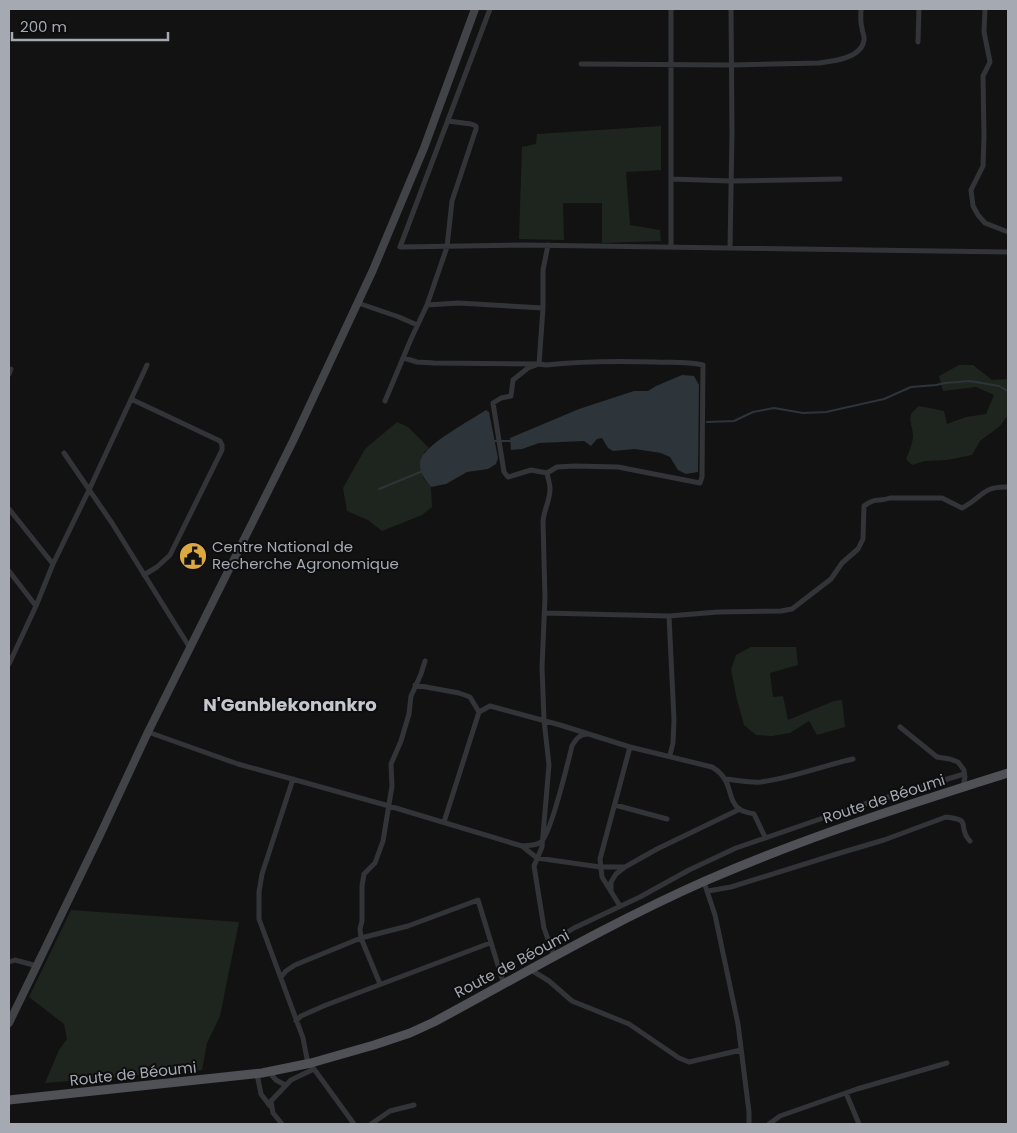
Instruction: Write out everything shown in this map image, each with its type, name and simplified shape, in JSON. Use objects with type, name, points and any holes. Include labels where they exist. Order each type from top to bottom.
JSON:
[{"type":"main road","points":[[9,1023],[148,732],[293,441],[358,303],[424,148],[474,9]]},
{"type":"main road","name":"Route de Béoumi","points":[[9,1100],[257,1074],[311,1066],[410,1033],[652,906],[776,851],[821,834],[1008,774]]},
{"type":"street","points":[[490,9],[400,247],[548,245],[1008,252]]},
{"type":"street","points":[[670,247],[671,9]]},
{"type":"street","points":[[730,248],[732,132],[731,9]]},
{"type":"street","points":[[581,64],[731,66],[819,64],[854,54],[862,49],[865,38],[862,30],[861,9]]},
{"type":"street","points":[[918,42],[919,9]]},
{"type":"street","points":[[985,9],[984,32],[990,62],[983,76],[983,166],[971,190],[973,206],[984,224],[1008,232]]},
{"type":"street","points":[[385,401],[427,305],[447,247],[452,201],[476,129],[476,126],[471,124],[448,121]]},
{"type":"street","points":[[671,179],[731,181],[840,179]]},
{"type":"street","points":[[539,364],[543,308],[543,270],[548,245]]},
{"type":"street","points":[[358,303],[417,325]]},
{"type":"street","points":[[427,305],[458,303],[543,308]]},
{"type":"street","points":[[404,358],[417,362],[434,363],[539,364],[614,361],[671,363],[685,361],[702,365],[702,477],[700,483],[618,467],[575,466],[557,468],[547,473],[531,470],[508,477],[504,472],[493,403],[501,398],[511,396],[513,380],[528,368],[539,364]]},
{"type":"street","points":[[9,664],[53,564],[147,365]]},
{"type":"street","points":[[131,398],[220,441],[222,445],[222,450],[172,551],[157,567],[144,575]]},
{"type":"street","points":[[64,453],[190,648]]},
{"type":"street","points":[[547,473],[550,489],[543,521],[544,614],[542,667],[544,720],[549,765],[542,846],[534,866],[544,928],[554,957]]},
{"type":"street","points":[[544,614],[669,616],[792,609],[831,579],[842,563],[858,550],[863,539],[864,506],[871,500],[942,498],[962,508],[973,502],[986,489],[995,486],[1008,487]]},
{"type":"street","points":[[9,509],[53,564]]},
{"type":"street","points":[[9,571],[36,606]]},
{"type":"street","points":[[669,616],[674,720],[673,743],[670,756]]},
{"type":"street","points":[[380,984],[361,938],[363,880],[364,874],[375,863],[383,841],[392,786],[391,764],[406,727],[411,696],[425,661]]},
{"type":"street","points":[[415,685],[459,693],[470,697],[479,712]]},
{"type":"street","points":[[444,822],[479,712],[490,706],[544,720],[630,747],[712,767],[721,773],[733,800],[740,809],[754,814],[765,837]]},
{"type":"street","points":[[900,727],[937,757],[958,762],[964,770],[963,787]]},
{"type":"street","points":[[148,732],[238,764],[389,806],[522,846],[535,845],[542,841],[550,823],[572,746],[582,734],[590,734]]},
{"type":"street","points":[[620,906],[602,877],[600,867],[602,848],[630,747]]},
{"type":"street","points":[[725,779],[759,782],[853,759]]},
{"type":"street","points":[[550,943],[574,928],[736,848],[855,807],[964,774]]},
{"type":"street","points":[[293,779],[262,874],[259,892],[259,919],[282,977],[311,1066],[354,1124]]},
{"type":"street","points":[[615,805],[667,819]]},
{"type":"street","points":[[611,891],[611,882],[616,874],[625,867],[657,849],[740,809]]},
{"type":"street","points":[[708,891],[731,887],[856,849],[946,818],[959,819],[962,822],[965,836],[970,841]]},
{"type":"street","points":[[522,846],[537,858],[600,867],[625,867]]},
{"type":"street","points":[[704,882],[708,891],[727,970],[742,1050],[749,1124]]},
{"type":"street","points":[[282,977],[286,971],[295,965],[361,938],[408,926],[478,900],[504,985]]},
{"type":"street","points":[[296,1020],[307,1013],[380,984],[490,943]]},
{"type":"street","points":[[9,962],[15,960],[37,966]]},
{"type":"street","points":[[530,970],[549,981],[572,1000],[629,1024],[679,1058],[689,1062],[742,1050]]},
{"type":"street","points":[[769,1124],[780,1116],[846,1093],[947,1063]]},
{"type":"street","points":[[272,1109],[271,1101],[291,1080],[311,1066]]},
{"type":"street","points":[[269,1072],[285,1086]]},
{"type":"street","points":[[257,1074],[261,1094],[282,1124]]},
{"type":"street","points":[[846,1093],[859,1124]]},
{"type":"street","points":[[371,1124],[390,1112],[414,1106]]},
{"type":"shaded area","points":[[661,126],[661,170],[626,172],[630,225],[660,230],[661,241],[602,243],[602,203],[563,203],[564,240],[519,239],[522,147],[536,144],[537,134]]},
{"type":"shaded area","points":[[959,365],[973,365],[992,380],[1008,379],[1008,415],[1000,426],[980,441],[972,455],[947,460],[925,461],[912,465],[906,459],[913,438],[910,419],[912,413],[919,406],[944,411],[947,424],[966,417],[986,414],[994,395],[976,387],[943,391],[939,376]]},
{"type":"shaded area","points":[[682,375],[694,376],[699,385],[698,472],[686,474],[678,470],[670,457],[661,453],[635,449],[613,451],[608,448],[602,438],[597,439],[591,446],[584,441],[539,443],[522,449],[511,450],[510,438],[579,409],[634,391],[648,391]]},
{"type":"shaded area","points":[[486,410],[489,412],[498,458],[496,464],[488,469],[467,472],[446,484],[431,487],[424,478],[420,467],[421,459],[425,453],[431,446]]},
{"type":"shaded area","points":[[397,422],[408,427],[429,448],[424,452],[423,478],[431,487],[432,507],[422,515],[382,531],[368,520],[347,511],[343,488],[365,449]]},
{"type":"shaded area","points":[[751,647],[796,647],[798,665],[770,673],[773,697],[783,696],[788,720],[834,701],[842,700],[845,727],[817,735],[809,721],[790,733],[772,736],[756,735],[744,725],[731,670],[736,655]]},
{"type":"shaded area","points":[[71,910],[239,922],[220,1016],[207,1043],[202,1070],[45,1083],[59,1050],[67,1039],[64,1024],[29,997]]},
{"type":"waterway","points":[[707,422],[734,421],[753,412],[774,408],[803,413],[826,412],[884,399],[911,387],[945,383],[970,381],[999,386],[1008,391]]},
{"type":"waterway","points":[[494,441],[512,441]]},
{"type":"waterway","points":[[379,489],[423,471]]},
{"type":"place","name":"Centre National de Recherche Agronomique","points":[[193,556]]},
{"type":"district","name":"N'Ganblekonankro","points":[[290,705]]}]
